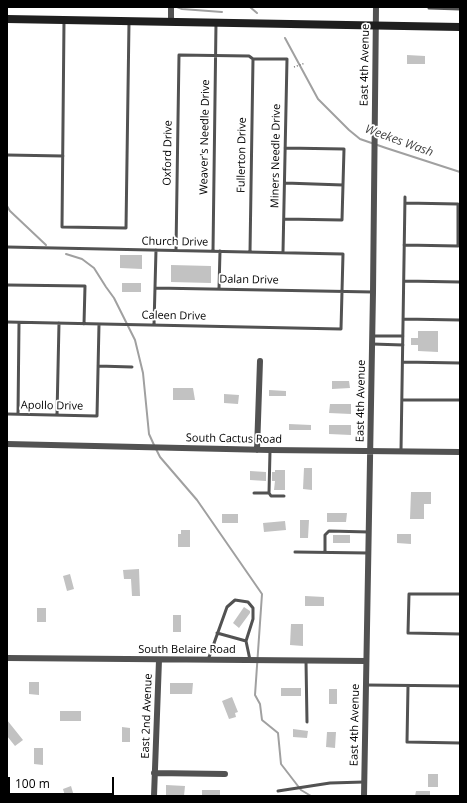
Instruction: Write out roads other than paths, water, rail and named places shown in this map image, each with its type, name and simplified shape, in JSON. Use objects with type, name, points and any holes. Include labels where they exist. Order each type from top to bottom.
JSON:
[{"type":"main road","points":[[7,19],[460,27]]},
{"type":"street","points":[[170,7],[170,21]]},
{"type":"street","name":"East 4th Avenue","points":[[364,796],[373,292],[376,7]]},
{"type":"street","points":[[257,450],[260,361]]},
{"type":"street","name":"South Cactus Road","points":[[7,444],[257,450],[460,452]]},
{"type":"street","name":"South Belaire Road","points":[[7,658],[366,661]]},
{"type":"street","name":"East 2nd Avenue","points":[[154,796],[159,660]]},
{"type":"street","points":[[154,773],[225,774]]},
{"type":"lane","points":[[429,8],[460,9]]},
{"type":"lane","points":[[64,20],[62,227],[126,228],[129,20]]},
{"type":"lane","name":"Weaver's Needle Drive","points":[[212,251],[216,22]]},
{"type":"lane","name":"Oxford Drive","points":[[176,250],[179,55],[215,55]]},
{"type":"lane","points":[[215,55],[249,56],[252,59]]},
{"type":"lane","name":"Miners Needle Drive","points":[[252,59],[287,59],[283,252]]},
{"type":"lane","name":"Fullerton Drive","points":[[250,252],[252,59]]},
{"type":"lane","points":[[284,219],[342,220],[344,149],[285,148]]},
{"type":"lane","points":[[7,155],[63,156]]},
{"type":"lane","points":[[285,184],[343,185]]},
{"type":"lane","points":[[401,451],[405,197]]},
{"type":"lane","points":[[404,245],[459,246],[458,204],[405,203]]},
{"type":"lane","name":"Church Drive","points":[[7,247],[343,254],[342,291]]},
{"type":"lane","points":[[154,325],[156,250]]},
{"type":"lane","points":[[219,289],[220,251]]},
{"type":"lane","points":[[404,282],[460,282]]},
{"type":"lane","points":[[7,285],[84,286],[84,324]]},
{"type":"lane","name":"Dalan Drive","points":[[155,288],[373,292]]},
{"type":"lane","name":"Caleen Drive","points":[[7,322],[341,328],[342,291]]},
{"type":"lane","points":[[403,319],[460,320]]},
{"type":"lane","points":[[18,414],[19,323]]},
{"type":"lane","points":[[58,415],[59,323]]},
{"type":"lane","points":[[99,324],[98,366],[132,367]]},
{"type":"lane","points":[[372,336],[403,336]]},
{"type":"lane","points":[[372,344],[403,345]]},
{"type":"lane","points":[[403,362],[460,363]]},
{"type":"lane","name":"Apollo Drive","points":[[7,414],[97,416],[98,366]]},
{"type":"lane","points":[[402,400],[460,400]]},
{"type":"lane","points":[[269,493],[270,450]]},
{"type":"lane","points":[[254,493],[269,493],[271,496],[284,496]]},
{"type":"lane","points":[[325,552],[325,535],[329,531],[369,532]]},
{"type":"lane","points":[[295,552],[368,553]]},
{"type":"lane","points":[[460,594],[409,594],[408,633],[460,634]]},
{"type":"lane","points":[[208,660],[227,607],[235,600],[248,602],[253,608],[253,619],[246,641],[250,660]]},
{"type":"lane","points":[[218,633],[246,641]]},
{"type":"lane","points":[[306,661],[307,722]]},
{"type":"lane","points":[[366,685],[460,686]]},
{"type":"lane","points":[[408,686],[407,742],[460,743]]},
{"type":"lane","points":[[278,791],[330,783],[364,782]]},
{"type":"waterway","name":"Weekes Wash","points":[[177,7],[182,9],[222,12]]},
{"type":"waterway","name":"Weekes Wash","points":[[250,7],[257,13]]},
{"type":"waterway","name":"Weekes Wash","points":[[285,38],[318,99],[360,139],[460,172]]},
{"type":"waterway","points":[[7,206],[10,211],[46,245]]},
{"type":"waterway","points":[[66,254],[82,259],[94,268],[114,298],[135,340],[143,373],[149,434],[154,445]]},
{"type":"waterway","points":[[156,449],[160,457],[197,500],[262,594],[255,695],[260,704],[262,720],[278,733],[281,764],[301,790],[311,796]]}]
